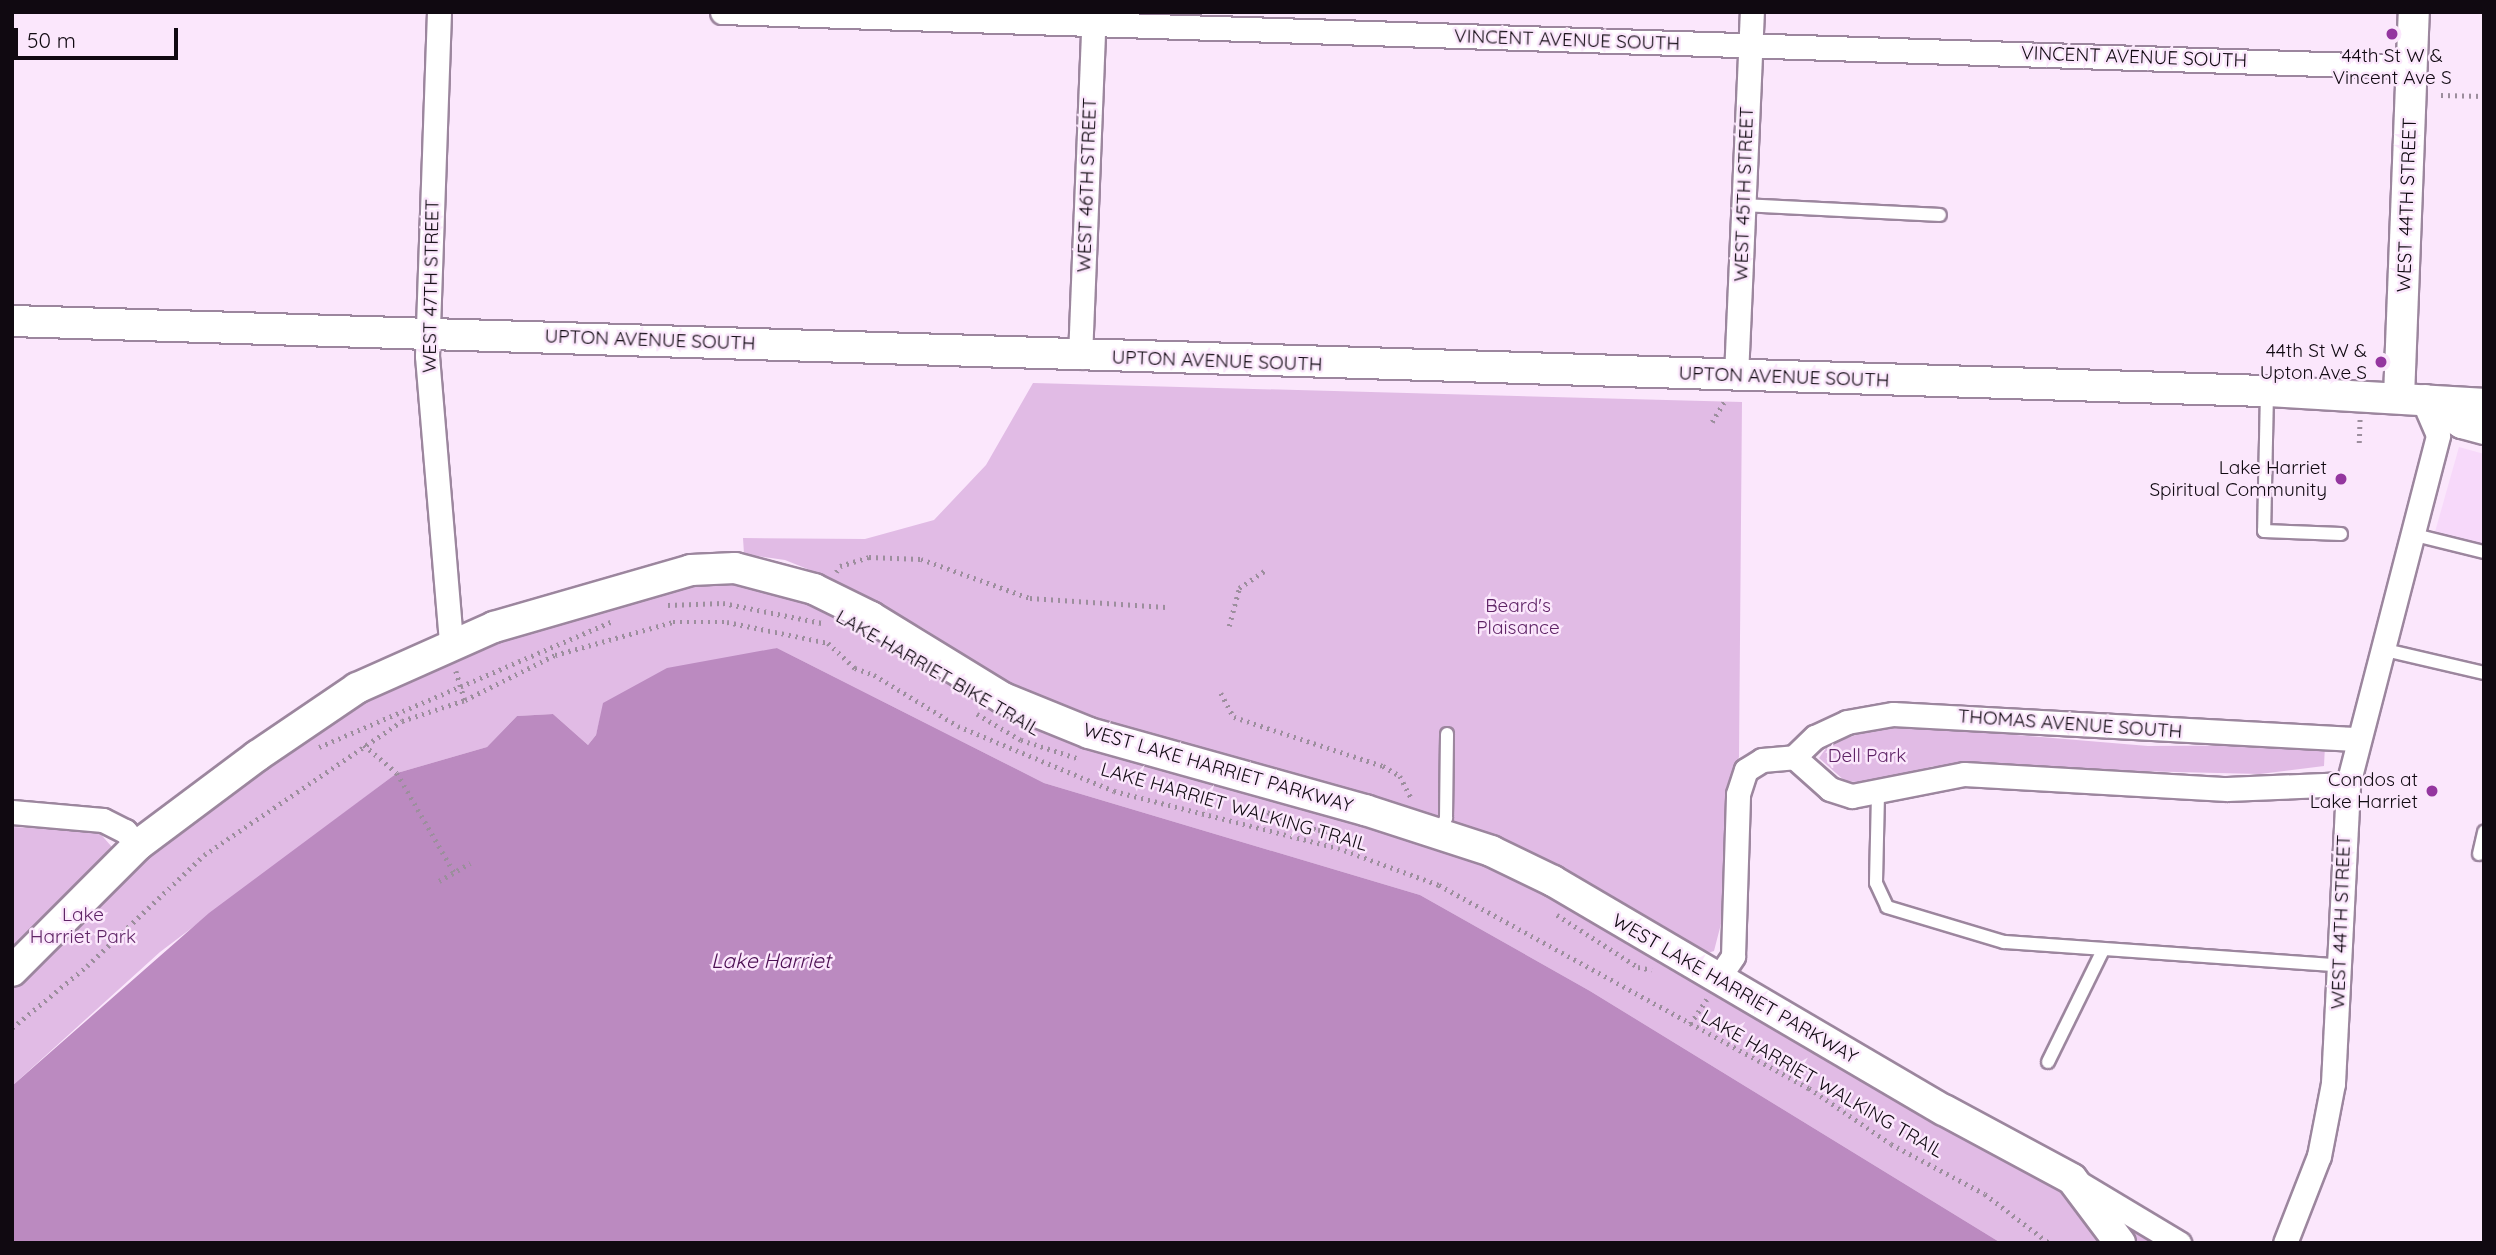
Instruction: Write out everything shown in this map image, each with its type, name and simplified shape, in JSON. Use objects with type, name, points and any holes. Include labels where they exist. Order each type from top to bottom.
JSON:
[{"type":"street","name":"WEST 47TH STREET","points":[[439,12],[428,331],[452,643]]},
{"type":"street","name":"VINCENT AVENUE SOUTH","points":[[722,12],[1094,18],[1751,46],[2412,67]]},
{"type":"street","name":"WEST 45TH STREET","points":[[1731,387],[1744,205],[1752,12]]},
{"type":"street","name":"WEST 44TH STREET","points":[[2285,1243],[2319,1156],[2333,1083],[2348,785],[2357,739],[2438,435],[2411,397],[2414,12]]},
{"type":"street","name":"WEST 46TH STREET","points":[[1080,357],[1094,18]]},
{"type":"street","name":"UPTON AVENUE SOUTH","points":[[12,321],[428,331],[1731,387],[2267,391],[2411,397],[2484,404]]},
{"type":"street","points":[[2411,397],[2462,424],[2484,429]]},
{"type":"street","name":"WEST LAKE HARRIET PARKWAY","points":[[12,971],[138,845],[257,755],[357,688],[452,643],[583,599],[691,570],[735,568],[777,576],[821,592],[871,617],[1003,698],[1079,730],[1138,750],[1439,832],[1553,881],[1714,986],[2072,1179],[2179,1243]]},
{"type":"street","name":"THOMAS AVENUE SOUTH","points":[[1794,757],[1815,737],[1847,722],[1893,714],[2357,739]]},
{"type":"street","points":[[1714,986],[1733,956],[1738,794],[1746,771],[1762,760],[1794,757],[1830,789],[1852,796],[1878,794],[1904,783],[1964,774],[2227,789],[2348,785]]},
{"type":"street","points":[[12,811],[103,820],[125,831],[138,845]]},
{"type":"street","name":"WEST LAKE HARRIET PARKWAY","points":[[2072,1179],[2120,1243]]},
{"type":"lane","points":[[1744,205],[1940,215]]},
{"type":"lane","points":[[2267,391],[2264,531],[2341,534]]},
{"type":"lane","points":[[2412,534],[2484,552]]},
{"type":"lane","points":[[2381,649],[2484,673]]},
{"type":"lane","points":[[1439,832],[1446,818],[1447,734]]},
{"type":"lane","points":[[1878,794],[1877,883],[1887,907],[2004,942],[2337,965]]},
{"type":"lane","points":[[2480,854],[2484,832]]},
{"type":"lane","points":[[2048,1062],[2103,950]]},
{"type":"path","points":[[2441,95],[2484,96]]},
{"type":"path","points":[[1712,422],[1731,387]]},
{"type":"path","points":[[2359,443],[2360,417]]},
{"type":"path","points":[[821,592],[840,566],[869,558],[921,558],[1030,598],[1166,607]]},
{"type":"path","points":[[1229,626],[1239,587],[1266,569]]},
{"type":"path","name":"LAKE HARRIET BIKE TRAIL","points":[[658,607],[723,603],[831,628]]},
{"type":"path","points":[[314,748],[624,617]]},
{"type":"path","name":"LAKE HARRIET WALKING TRAIL","points":[[12,1028],[123,933],[204,855],[402,721],[465,700],[555,655],[673,622],[727,621],[828,643],[855,668],[874,675],[958,726],[1078,777],[1151,802],[1338,848],[1439,885],[1809,1088],[1891,1144],[1958,1176],[2049,1243]]},
{"type":"path","points":[[461,688],[465,700]]},
{"type":"path","points":[[1221,693],[1234,717],[1383,766],[1410,788],[1414,806]]},
{"type":"path","name":"LAKE HARRIET BIKE TRAIL","points":[[968,708],[1021,740],[1082,759]]},
{"type":"path","points":[[364,745],[397,773],[454,872]]},
{"type":"path","points":[[1252,807],[1318,830],[1358,836]]},
{"type":"path","points":[[439,881],[470,863]]},
{"type":"path","points":[[1555,914],[1638,967],[1662,972]]},
{"type":"path","points":[[1690,1024],[1714,986]]},
{"type":"shaded area","points":[[2459,447],[2484,454],[2484,556],[2433,539]]},
{"type":"green space","name":"Beard's Plaisance","points":[[1033,383],[1742,402],[1739,757],[1726,788],[1723,916],[1714,951],[1699,956],[1556,874],[1142,740],[1011,685],[923,628],[820,574],[785,560],[744,554],[743,538],[865,539],[934,520],[986,465]]},
{"type":"green space","name":"Lake Harriet Park","points":[[777,576],[982,686],[1439,832],[2179,1243],[2001,1243],[1590,991],[1420,895],[1044,783],[777,648],[604,703],[596,735],[588,745],[553,714],[517,716],[487,747],[397,773],[160,952],[12,1086],[12,827],[98,831],[131,869],[297,743],[443,657],[694,580]]},
{"type":"green space","name":"Dell Park","points":[[1877,728],[1934,728],[2148,746],[2325,745],[2324,766],[2260,774],[1934,766],[1867,783],[1845,781],[1819,758],[1829,744]]},
{"type":"water","name":"Lake Harriet","points":[[777,648],[1044,783],[1420,895],[1590,991],[2001,1243],[12,1243],[12,1086],[209,913],[397,773],[487,747],[517,716],[553,714],[588,745],[596,735],[603,703],[667,668]]},
{"type":"place","name":"44th St W & Vincent Ave S","points":[[2392,34]]},
{"type":"place","name":"44th St W & Upton Ave S","points":[[2381,362]]},
{"type":"place","name":"Lake Harriet Spiritual Community","points":[[2341,479]]},
{"type":"place","name":"Condos at Lake Harriet","points":[[2432,791]]}]
